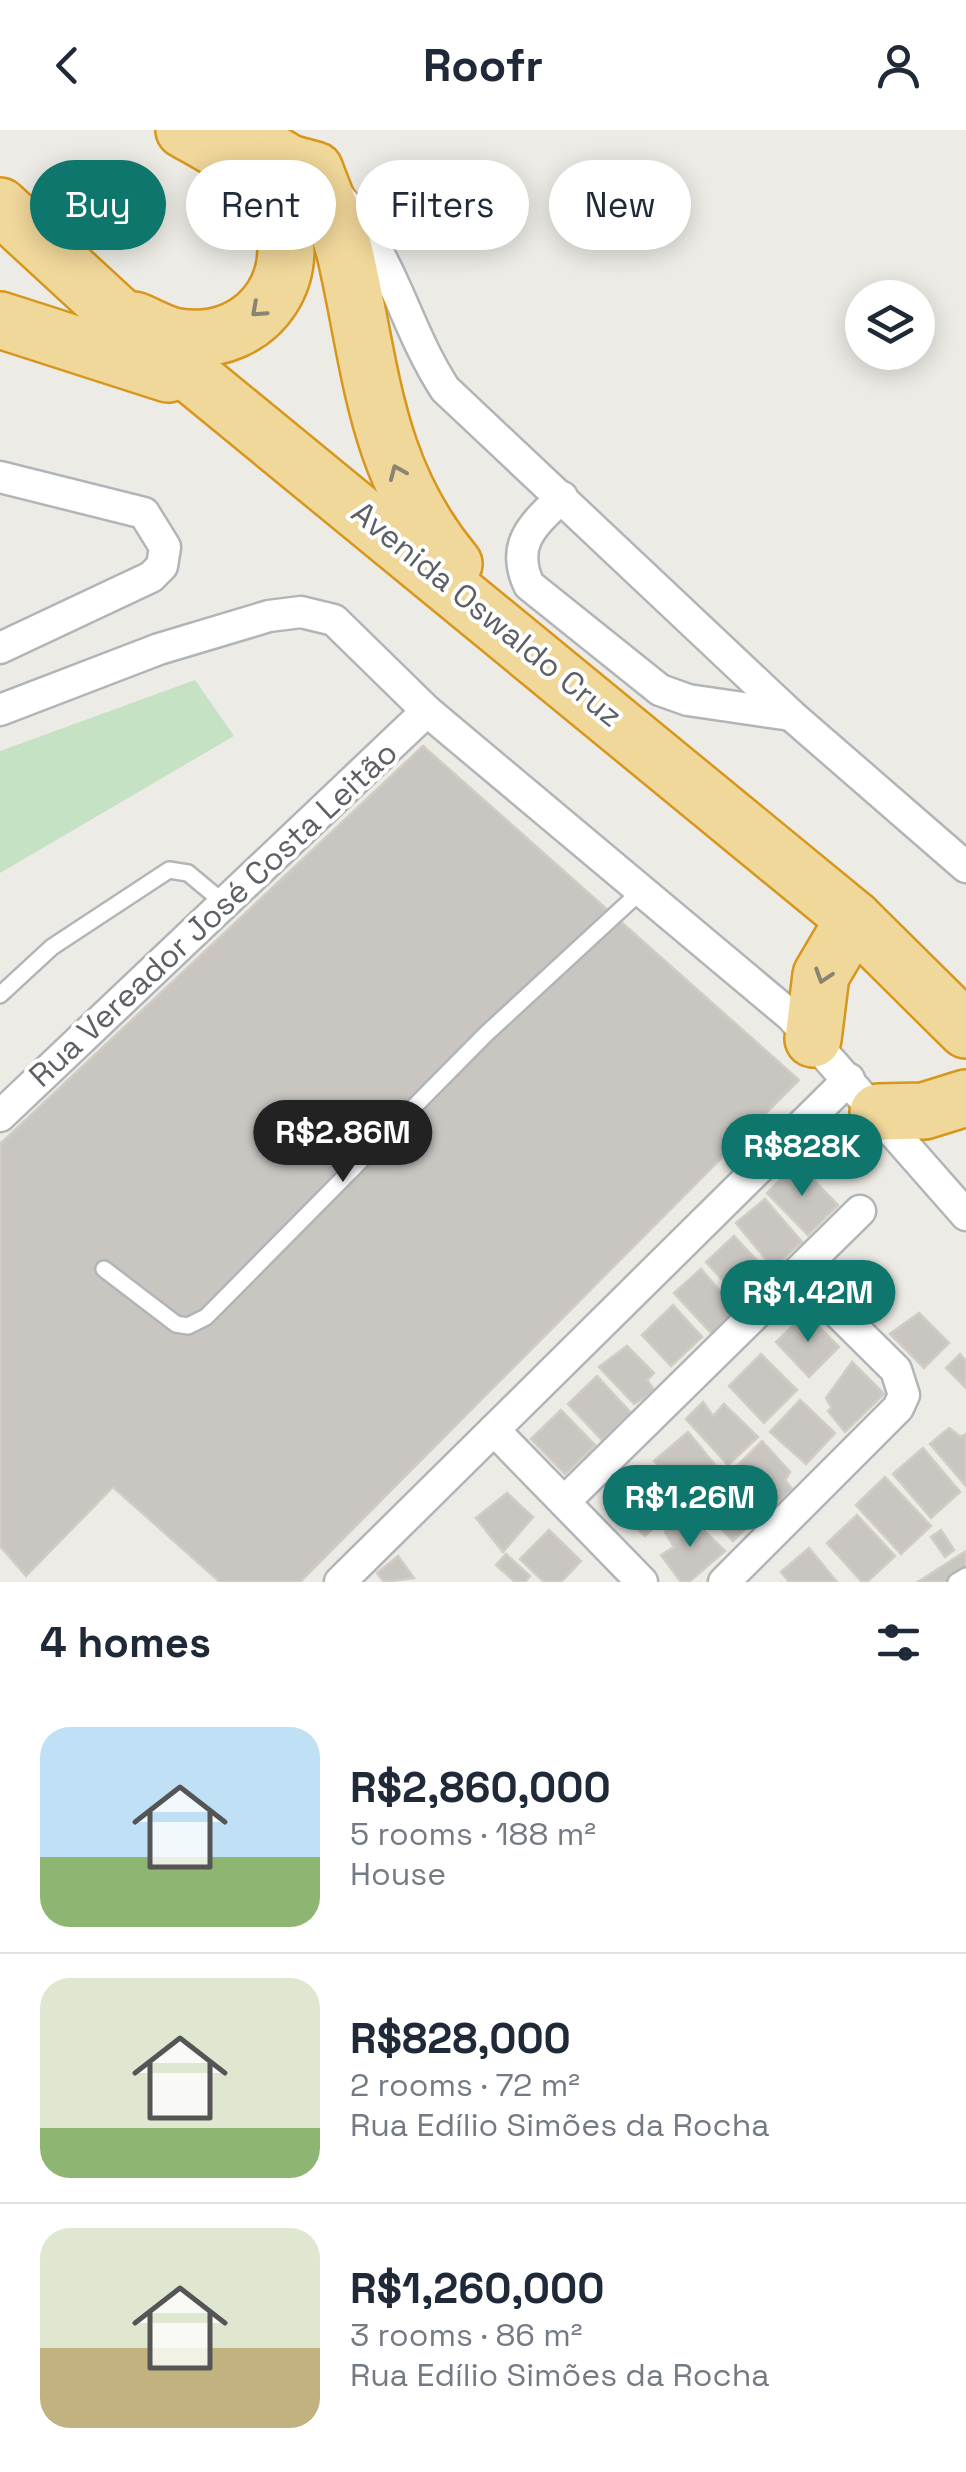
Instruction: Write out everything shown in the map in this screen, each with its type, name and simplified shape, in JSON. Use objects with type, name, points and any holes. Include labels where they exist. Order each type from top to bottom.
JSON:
[{"type":"highway","points":[[116,314],[178,337],[216,334],[254,318],[282,287],[288,242],[269,195],[228,154],[184,130]]},
{"type":"highway","points":[[236,130],[284,160]]},
{"type":"highway","name":"Avenida Oswaldo Cruz","points":[[0,206],[116,314],[514,636],[854,919],[966,1030]]},
{"type":"highway","points":[[336,228],[345,253],[374,408],[395,471],[425,529],[514,636]]},
{"type":"highway","points":[[0,320],[144,363],[226,400]]},
{"type":"highway","points":[[854,919],[821,976],[847,1076],[924,1111],[966,1098]]},
{"type":"street","points":[[336,194],[370,233],[394,277],[422,352],[446,389],[791,715],[966,867]]},
{"type":"street","points":[[0,477],[144,513],[165,547],[162,566],[151,577],[0,648]]},
{"type":"street","points":[[562,498],[530,528],[520,546],[522,568],[530,585],[660,690],[688,700],[791,715]]},
{"type":"street","points":[[0,710],[160,649],[268,616],[301,612],[334,620],[426,712],[792,1016],[966,1214]]},
{"type":"street","name":"Rua Vereador José Costa Leitão","points":[[0,1116],[426,712]]},
{"type":"street","points":[[340,1582],[847,1076]]},
{"type":"street","points":[[565,1502],[860,1212]]},
{"type":"street","points":[[724,1582],[898,1408],[904,1395],[896,1370],[798,1273]]},
{"type":"street","points":[[494,1430],[642,1582]]},
{"type":"lane","points":[[0,995],[52,947],[169,870],[188,873],[224,904]]},
{"type":"lane","points":[[104,1269],[176,1324],[188,1326],[206,1317],[486,1034],[641,891]]},
{"type":"lane","points":[[956,1582],[966,1576]]},
{"type":"green space","points":[[195,680],[234,736],[0,873],[0,751]]},
{"type":"building","points":[[423,746],[799,1080],[300,1582],[220,1582],[113,1487],[26,1576],[0,1546],[0,1144]]},
{"type":"building","points":[[797,1163],[838,1205],[808,1235],[767,1193]]},
{"type":"building","points":[[765,1199],[802,1242],[773,1268],[736,1223]]},
{"type":"building","points":[[734,1236],[769,1273],[741,1300],[706,1262]]},
{"type":"building","points":[[701,1269],[737,1311],[712,1334],[674,1293]]},
{"type":"building","points":[[673,1305],[702,1337],[671,1366],[642,1335]]},
{"type":"building","points":[[806,1313],[839,1347],[809,1377],[776,1342]]},
{"type":"building","points":[[919,1313],[949,1343],[924,1368],[890,1334]]},
{"type":"building","points":[[627,1346],[654,1373],[647,1380],[655,1391],[634,1404],[599,1367]]},
{"type":"building","points":[[761,1354],[797,1390],[764,1423],[729,1386]]},
{"type":"building","points":[[960,1354],[966,1361],[966,1388],[946,1368]]},
{"type":"building","points":[[852,1362],[884,1394],[845,1432],[828,1411],[832,1408],[826,1398]]},
{"type":"building","points":[[597,1376],[631,1413],[602,1440],[568,1404]]},
{"type":"building","points":[[800,1400],[835,1433],[806,1464],[770,1432]]},
{"type":"building","points":[[703,1402],[713,1416],[724,1404],[758,1437],[728,1465],[686,1419]]},
{"type":"building","points":[[561,1410],[595,1445],[565,1474],[531,1439]]},
{"type":"building","points":[[949,1428],[961,1437],[966,1434],[966,1486],[930,1444]]},
{"type":"building","points":[[688,1432],[716,1466],[682,1494],[654,1461]]},
{"type":"building","points":[[762,1441],[790,1472],[785,1480],[792,1489],[774,1507],[735,1468]]},
{"type":"building","points":[[923,1448],[960,1492],[931,1518],[893,1474]]},
{"type":"building","points":[[645,1470],[678,1502],[645,1536],[612,1504]]},
{"type":"building","points":[[730,1476],[764,1510],[733,1541],[705,1512],[714,1503],[709,1496]]},
{"type":"building","points":[[885,1477],[931,1526],[901,1554],[856,1505]]},
{"type":"building","points":[[507,1493],[533,1517],[503,1552],[476,1518]]},
{"type":"building","points":[[688,1515],[725,1551],[689,1582],[681,1582],[661,1555],[674,1547],[665,1532]]},
{"type":"building","points":[[857,1515],[895,1556],[867,1582],[862,1582],[827,1543]]},
{"type":"building","points":[[549,1530],[581,1561],[561,1582],[544,1582],[520,1559]]},
{"type":"building","points":[[941,1530],[954,1550],[945,1557],[931,1537]]},
{"type":"building","points":[[809,1548],[837,1582],[789,1582],[781,1572]]},
{"type":"building","points":[[966,1551],[966,1582],[918,1582]]},
{"type":"building","points":[[506,1554],[530,1576],[525,1582],[515,1582],[496,1565]]},
{"type":"building","points":[[398,1556],[414,1578],[384,1582],[377,1573]]}]
